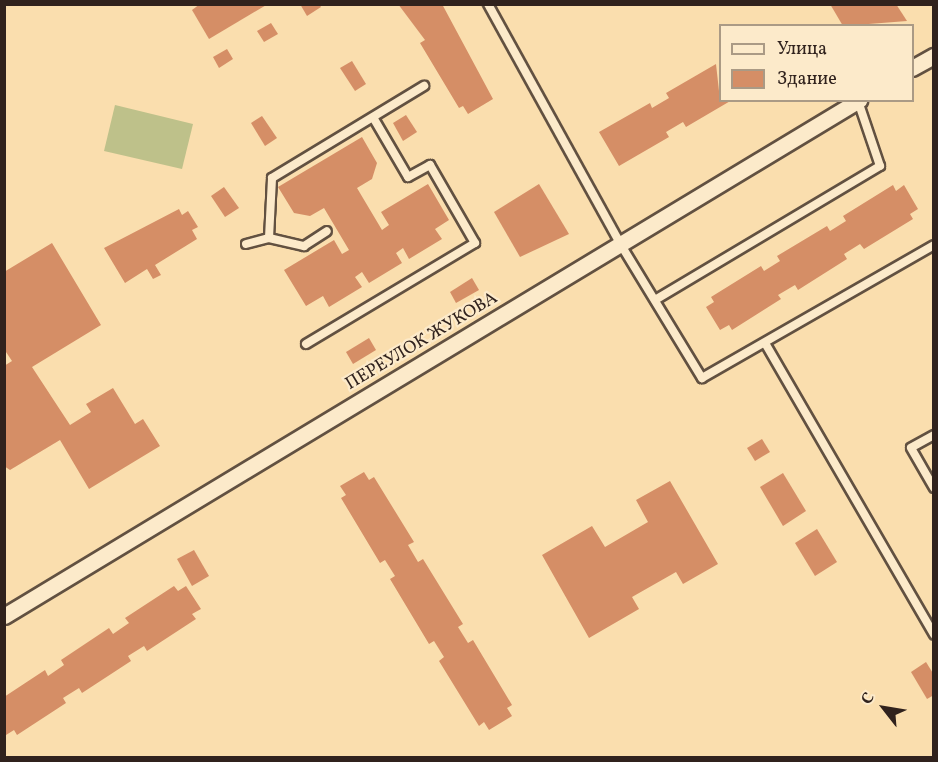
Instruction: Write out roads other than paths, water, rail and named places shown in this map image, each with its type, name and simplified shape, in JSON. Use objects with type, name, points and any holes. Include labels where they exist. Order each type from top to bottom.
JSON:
[{"type":"street","points":[[914,68],[933,56]]},
{"type":"street","name":"ПЕРЕУЛОК ЖУКОВА","points":[[4,616],[857,102]]},
{"type":"lane","points":[[488,4],[621,244],[702,378],[933,245]]},
{"type":"lane","points":[[269,238],[272,178],[424,86]]},
{"type":"lane","points":[[655,300],[880,166],[859,102]]},
{"type":"lane","points":[[306,344],[475,243],[430,165],[408,177],[373,117]]},
{"type":"lane","points":[[246,244],[269,238],[304,246],[327,231]]},
{"type":"lane","points":[[765,343],[933,634]]},
{"type":"lane","points":[[933,435],[911,448],[933,488]]}]
